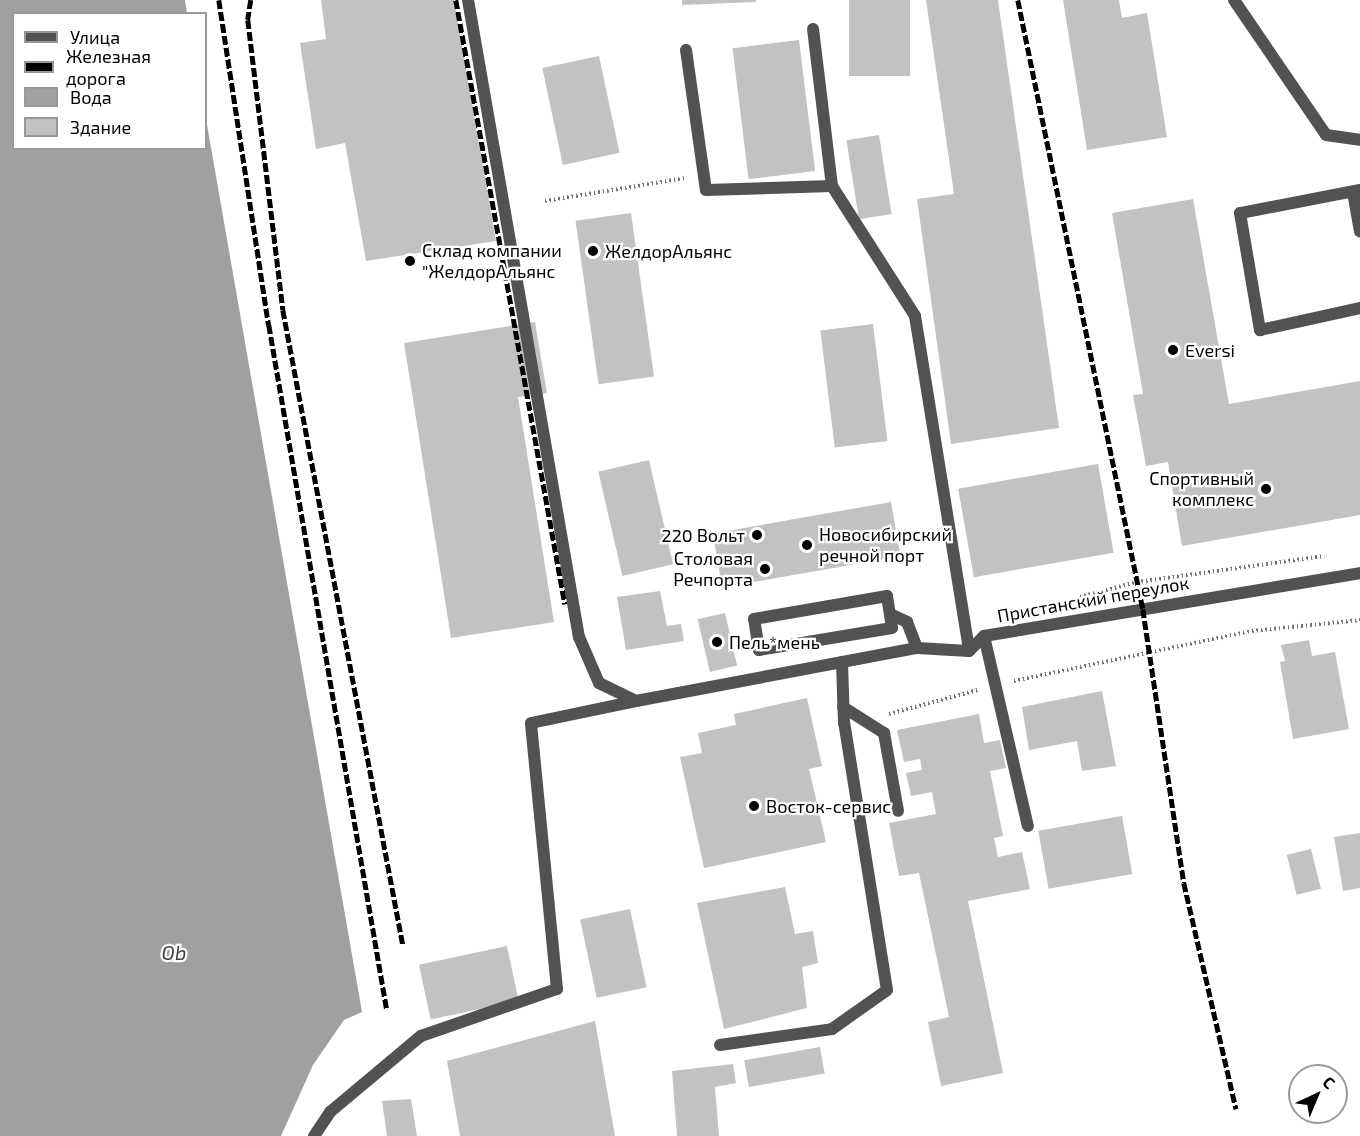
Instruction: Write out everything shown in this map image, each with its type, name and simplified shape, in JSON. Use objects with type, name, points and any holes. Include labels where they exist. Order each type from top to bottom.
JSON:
[{"type":"street","points":[[468,0],[579,637],[599,682],[636,701]]},
{"type":"street","points":[[1234,0],[1326,135],[1360,140]]},
{"type":"street","points":[[314,1136],[330,1112],[422,1036],[557,989],[531,723],[731,681],[917,648],[969,651],[915,316],[832,186],[813,28]]},
{"type":"street","points":[[686,50],[706,190],[832,186]]},
{"type":"street","points":[[1360,231],[1356,191],[1240,213],[1260,330],[1360,308]]},
{"type":"street","name":"Пристанский переулок","points":[[969,651],[984,636],[1360,573]]},
{"type":"street","points":[[887,596],[890,614],[892,627],[759,650],[754,619],[887,596]]},
{"type":"street","points":[[890,614],[907,622],[917,648]]},
{"type":"street","points":[[984,636],[1028,826]]},
{"type":"street","points":[[720,1045],[832,1029],[887,990],[843,707],[842,662]]},
{"type":"street","points":[[843,707],[884,733],[898,811]]},
{"type":"path","points":[[545,201],[690,177]]},
{"type":"path","points":[[864,720],[995,685],[1252,631],[1360,620]]},
{"type":"water","name":"Ob","points":[[0,0],[185,0],[187,12],[12,12],[12,150],[207,150],[207,125],[362,1012],[344,1020],[313,1065],[281,1136],[0,1136]]},
{"type":"building","points":[[321,0],[454,0],[496,241],[366,261],[345,143],[316,149],[300,43],[326,39]]},
{"type":"building","points":[[682,0],[756,0],[756,2],[682,5]]},
{"type":"building","points":[[849,0],[910,0],[910,76],[849,76]]},
{"type":"building","points":[[926,0],[998,0],[1059,428],[951,444],[917,199],[954,194]]},
{"type":"building","points":[[1063,0],[1119,0],[1122,18],[1147,13],[1167,137],[1087,150]]},
{"type":"building","points":[[799,40],[815,171],[749,179],[732,48]]},
{"type":"building","points":[[599,56],[620,153],[563,165],[542,68]]},
{"type":"building","points":[[879,135],[892,214],[859,219],[846,140]]},
{"type":"building","points":[[1193,199],[1229,404],[1360,381],[1360,515],[1182,546],[1168,462],[1146,466],[1133,395],[1143,394],[1112,213]]},
{"type":"building","points":[[631,213],[654,376],[599,384],[576,221]]},
{"type":"building","points":[[535,322],[547,393],[518,397],[554,622],[451,638],[404,343]]},
{"type":"building","points":[[873,324],[887,441],[835,448],[820,330]]},
{"type":"building","points":[[649,460],[673,564],[622,576],[598,472]]},
{"type":"building","points":[[1098,464],[1114,553],[974,577],[958,489]]},
{"type":"building","name":"Новосибирский речной порт","points":[[891,502],[901,556],[722,588],[713,533]]},
{"type":"building","points":[[660,591],[667,626],[681,624],[684,641],[626,650],[617,597]]},
{"type":"building","name":"Пель*мень","points":[[725,613],[737,666],[710,672],[698,619]]},
{"type":"building","points":[[1309,640],[1312,656],[1335,652],[1349,729],[1293,739],[1280,662],[1285,661],[1281,645]]},
{"type":"building","points":[[1102,691],[1116,766],[1082,771],[1077,741],[1029,750],[1022,707]]},
{"type":"building","name":"Восток-сервис","points":[[807,698],[822,766],[809,769],[826,842],[704,868],[680,757],[702,753],[698,733],[736,725],[734,714]]},
{"type":"building","points":[[979,714],[984,743],[1000,740],[1006,768],[990,771],[1003,836],[994,838],[998,857],[1022,852],[1030,889],[968,901],[1003,1073],[941,1086],[928,1022],[949,1017],[919,873],[899,876],[889,823],[936,814],[932,792],[911,796],[906,773],[922,770],[920,759],[904,762],[897,730]]},
{"type":"building","points":[[1122,816],[1132,874],[1049,889],[1038,831]]},
{"type":"building","points":[[1360,833],[1360,888],[1343,891],[1334,837]]},
{"type":"building","points":[[1311,849],[1321,889],[1297,895],[1287,855]]},
{"type":"building","points":[[785,887],[795,934],[813,931],[818,963],[802,967],[807,1008],[724,1029],[697,903]]},
{"type":"building","points":[[630,909],[647,987],[597,998],[580,920]]},
{"type":"building","points":[[507,946],[519,1001],[431,1019],[419,965]]},
{"type":"building","points":[[595,1021],[615,1136],[460,1136],[447,1061]]},
{"type":"building","points":[[820,1047],[825,1074],[749,1087],[744,1060]]},
{"type":"building","points":[[733,1064],[736,1083],[715,1087],[719,1136],[677,1136],[672,1071]]},
{"type":"building","points":[[411,1099],[417,1136],[387,1136],[382,1101]]},
{"type":"railway","points":[[219,0],[269,325],[387,1010]]},
{"type":"railway","points":[[251,0],[248,20],[283,310],[403,945]]},
{"type":"railway","points":[[456,0],[565,604]]},
{"type":"railway","points":[[1018,0],[1143,609],[1184,883],[1236,1109]]},
{"type":"place","name":"ЖелдорАльянс","points":[[593,251]]},
{"type":"place","name":"Склад компании \"ЖелдорАльянс","points":[[410,261]]},
{"type":"place","name":"Eversi","points":[[1173,350]]},
{"type":"place","name":"Спортивный комплекс","points":[[1266,489]]},
{"type":"place","name":"220 Вольт","points":[[757,535]]},
{"type":"place","name":"Новосибирский речной порт","points":[[807,545]]},
{"type":"place","name":"Столовая Речпорта","points":[[765,569]]},
{"type":"place","name":"Пель*мень","points":[[717,642]]},
{"type":"place","name":"Восток-сервис","points":[[754,806]]}]
